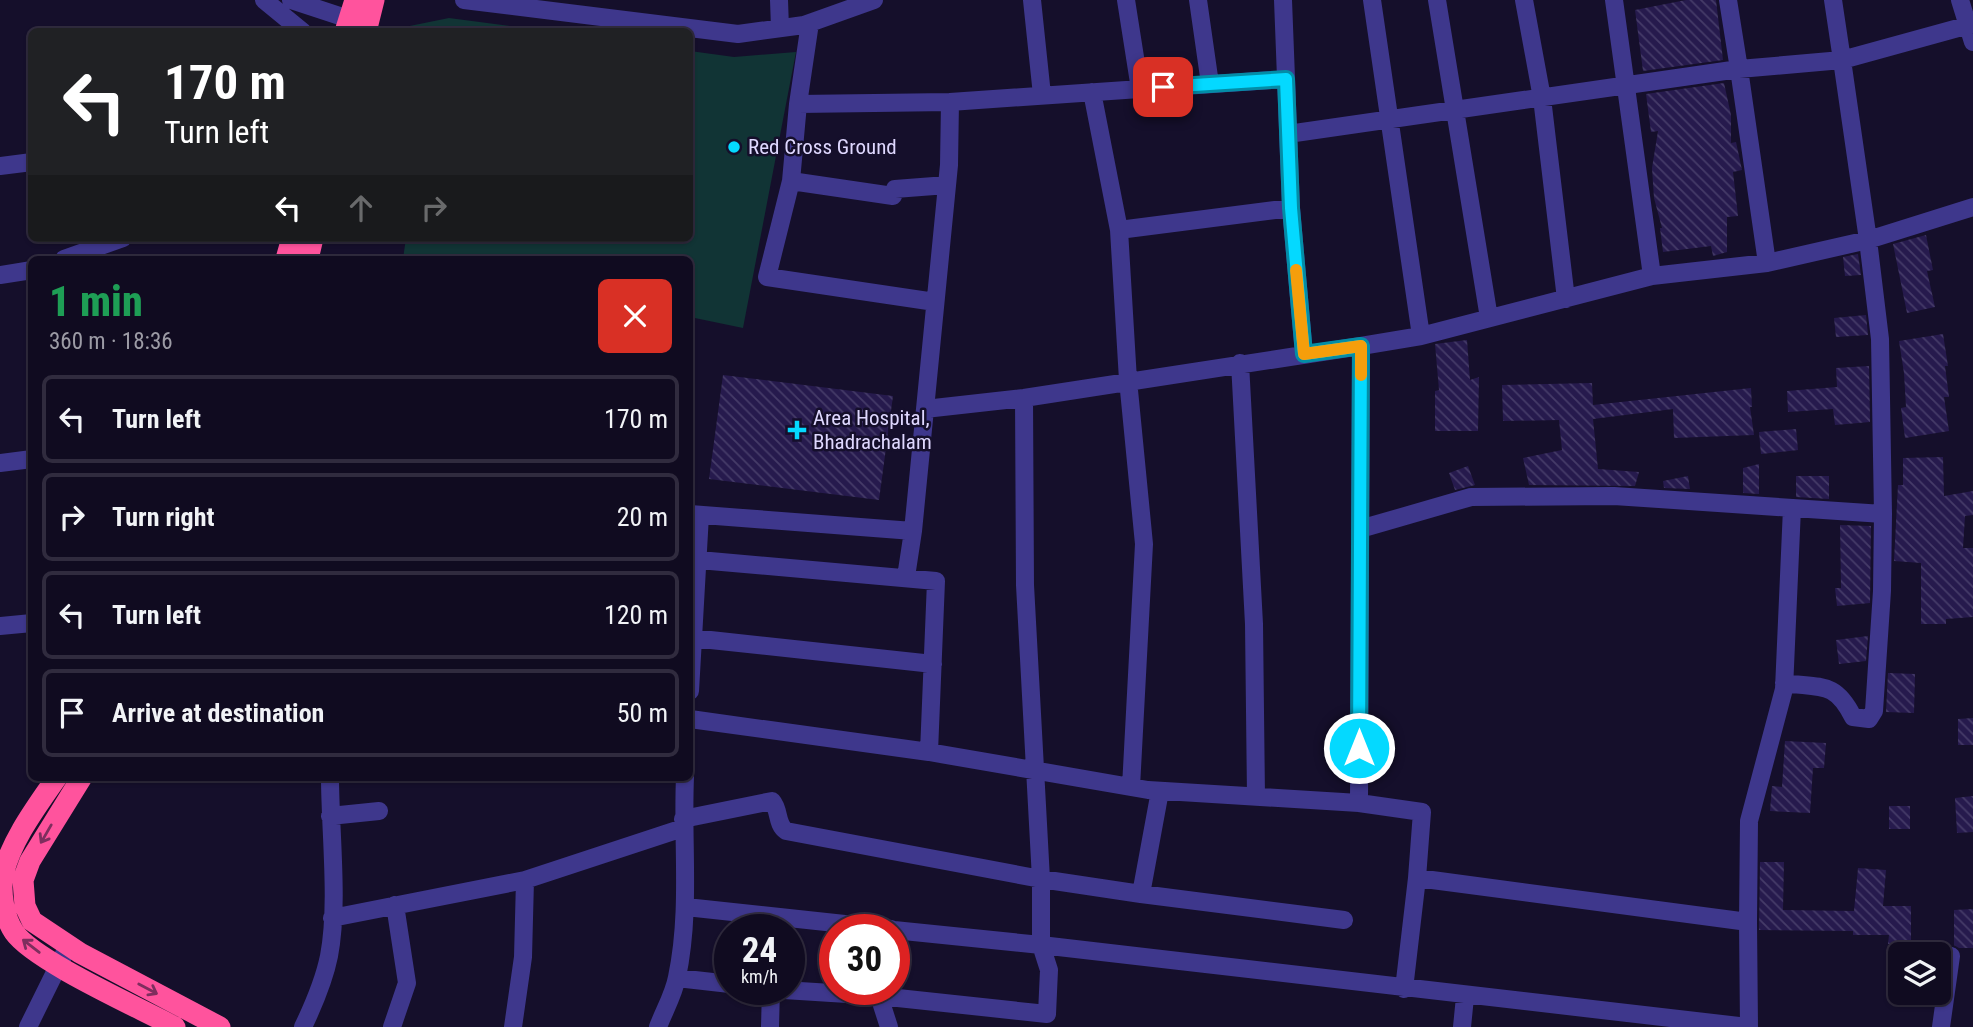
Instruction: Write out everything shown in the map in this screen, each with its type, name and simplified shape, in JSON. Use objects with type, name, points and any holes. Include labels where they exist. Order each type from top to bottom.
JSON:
[{"type":"highway","points":[[356,22],[374,0]]},
{"type":"highway","points":[[55,781],[11,852],[2,877],[2,912],[15,934],[55,966],[175,1027]]},
{"type":"highway","points":[[80,781],[30,861],[23,880],[25,906],[32,920],[68,946],[220,1027]]},
{"type":"highway","points":[[2,877],[23,880]]},
{"type":"street","points":[[264,0],[298,28]]},
{"type":"street","points":[[291,0],[356,22]]},
{"type":"street","points":[[464,0],[535,4],[738,34],[810,23],[854,4],[874,0]]},
{"type":"street","points":[[779,0],[780,28]]},
{"type":"street","points":[[1032,0],[1042,95]]},
{"type":"street","points":[[1126,0],[1140,89]]},
{"type":"street","points":[[1198,0],[1210,84]]},
{"type":"street","points":[[1283,0],[1291,208],[1304,354]]},
{"type":"street","points":[[1372,0],[1421,336]]},
{"type":"street","points":[[1437,0],[1489,318]]},
{"type":"street","points":[[1524,0],[1542,98],[1566,299]]},
{"type":"street","points":[[1614,0],[1652,276]]},
{"type":"street","points":[[1728,0],[1767,263]]},
{"type":"street","points":[[1784,683],[1827,688],[1842,695],[1853,717],[1869,719],[1874,711],[1881,604],[1883,514],[1880,339],[1833,0]]},
{"type":"street","points":[[1288,134],[1739,69],[1842,60],[1971,31],[1960,0]]},
{"type":"street","points":[[810,23],[798,104],[791,181],[767,277],[935,302]]},
{"type":"street","points":[[798,104],[950,102],[1286,79]]},
{"type":"street","points":[[1092,92],[1119,230],[1128,380],[1144,544],[1131,787]]},
{"type":"street","points":[[906,577],[913,531],[947,185],[950,102]]},
{"type":"street","points":[[0,166],[28,162]]},
{"type":"street","points":[[791,181],[893,195],[895,189],[947,185]]},
{"type":"street","points":[[925,409],[1024,398],[1421,336],[1652,276],[1767,263],[1868,240],[1973,206]]},
{"type":"street","points":[[1119,230],[1291,208]]},
{"type":"street","points":[[72,256],[112,242]]},
{"type":"street","points":[[0,275],[28,271]]},
{"type":"street","points":[[1359,803],[1361,346]]},
{"type":"street","points":[[1240,363],[1254,624],[1256,797]]},
{"type":"street","points":[[910,1001],[1047,1021],[1049,970],[1041,945],[1041,879],[1025,585],[1024,398]]},
{"type":"street","points":[[0,463],[28,460]]},
{"type":"street","points":[[1360,529],[1471,497],[1614,496],[1883,514]]},
{"type":"street","points":[[910,931],[1465,997],[1749,1027],[1749,821],[1784,683],[1792,508]]},
{"type":"street","points":[[693,617],[699,560],[695,515],[913,531]]},
{"type":"street","points":[[699,560],[936,581],[929,752]]},
{"type":"street","points":[[0,626],[28,623]]},
{"type":"street","points":[[693,638],[933,664]]},
{"type":"street","points":[[693,719],[929,752],[1160,791],[1359,803],[1422,812],[1404,989]]},
{"type":"street","points":[[303,1027],[317,998],[329,955],[332,918],[330,781]]},
{"type":"street","points":[[658,1027],[677,978],[686,907],[683,823],[685,781]]},
{"type":"street","points":[[1142,894],[1160,791]]},
{"type":"street","points":[[332,918],[525,880],[683,823],[772,801],[781,827],[786,831],[1041,879],[1344,919]]},
{"type":"street","points":[[330,816],[379,811]]},
{"type":"street","points":[[1417,878],[1748,922]]},
{"type":"street","points":[[513,1027],[523,957],[525,880]]},
{"type":"street","points":[[392,1027],[407,983],[395,905]]},
{"type":"street","points":[[2,912],[25,906]]},
{"type":"street","points":[[686,907],[819,921]]},
{"type":"street","points":[[28,1027],[55,966],[68,946]]},
{"type":"street","points":[[677,978],[714,982]]},
{"type":"street","points":[[1462,1027],[1465,997]]},
{"type":"street","points":[[769,1005],[770,1027]]},
{"type":"street","points":[[882,1005],[889,1027]]},
{"type":"street","points":[[1941,1027],[1944,1005]]},
{"type":"green space","points":[[449,18],[524,28],[400,28]]},
{"type":"green space","name":"Red Cross Ground","points":[[693,51],[734,57],[796,52],[743,328],[693,318],[693,256],[403,256],[405,242],[693,242]]},
{"type":"building","points":[[1686,0],[1716,0],[1723,60],[1643,71],[1635,10]]},
{"type":"building","points":[[1724,83],[1731,115],[1731,143],[1736,142],[1742,170],[1733,172],[1738,216],[1727,217],[1727,252],[1713,256],[1711,246],[1663,252],[1662,228],[1654,198],[1652,168],[1658,131],[1651,132],[1646,94]]},
{"type":"building","points":[[1926,235],[1933,270],[1927,271],[1935,307],[1907,313],[1893,244]]},
{"type":"building","points":[[1858,254],[1861,275],[1845,276],[1843,257]]},
{"type":"building","points":[[1866,315],[1868,335],[1836,337],[1834,318]]},
{"type":"building","points":[[1943,334],[1948,366],[1945,366],[1949,397],[1944,397],[1949,431],[1905,438],[1901,408],[1906,407],[1904,373],[1899,341]]},
{"type":"building","points":[[1467,340],[1470,380],[1479,377],[1478,431],[1435,431],[1435,391],[1439,390],[1435,344]]},
{"type":"building","points":[[1869,366],[1870,422],[1835,425],[1833,409],[1788,412],[1787,391],[1837,387],[1836,368]]},
{"type":"building","points":[[723,375],[893,396],[879,500],[709,479]]},
{"type":"building","points":[[1592,383],[1593,405],[1751,388],[1750,407],[1754,435],[1674,438],[1673,409],[1593,419],[1598,469],[1639,472],[1635,486],[1529,485],[1523,458],[1562,450],[1559,420],[1503,421],[1502,385]]},
{"type":"building","points":[[1796,429],[1798,450],[1761,454],[1759,432]]},
{"type":"building","points":[[1943,457],[1944,496],[1973,491],[1973,515],[1965,516],[1963,548],[1973,548],[1973,617],[1946,619],[1946,624],[1921,624],[1921,563],[1894,561],[1898,485],[1903,485],[1903,458]]},
{"type":"building","points":[[1759,464],[1759,494],[1743,493],[1743,468]]},
{"type":"building","points":[[1468,466],[1475,485],[1455,490],[1449,473]]},
{"type":"building","points":[[1688,476],[1690,489],[1664,488],[1663,481]]},
{"type":"building","points":[[1796,476],[1829,476],[1829,499],[1796,497]]},
{"type":"building","points":[[1840,525],[1871,526],[1870,603],[1837,606],[1835,588],[1841,588]]},
{"type":"building","points":[[1868,636],[1866,661],[1839,664],[1836,640]]},
{"type":"building","points":[[1888,673],[1915,674],[1914,713],[1886,712]]},
{"type":"building","points":[[1973,718],[1973,745],[1958,745],[1958,719]]},
{"type":"building","points":[[1785,741],[1826,743],[1824,768],[1813,768],[1810,813],[1770,811],[1772,786],[1782,787]]},
{"type":"building","points":[[1973,796],[1973,832],[1957,833],[1955,798]]},
{"type":"building","points":[[1889,806],[1910,806],[1910,829],[1889,829]]},
{"type":"building","points":[[1760,862],[1784,862],[1783,910],[1854,911],[1858,868],[1886,870],[1883,906],[1911,906],[1911,942],[1888,942],[1889,935],[1853,935],[1853,931],[1759,930]]},
{"type":"building","points":[[1973,909],[1973,948],[1959,948],[1954,945],[1954,910]]},
{"type":"slow traffic","points":[[1296,270],[1304,354],[1361,346],[1361,375]]},
{"type":"place","name":"Red Cross Ground","points":[[734,147]]},
{"type":"place","name":"Area Hospital, Bhadrachalam","points":[[797,430]]},
{"type":"route","points":[[1163,87],[1286,79],[1291,208],[1304,354],[1361,346],[1359,748]]}]
